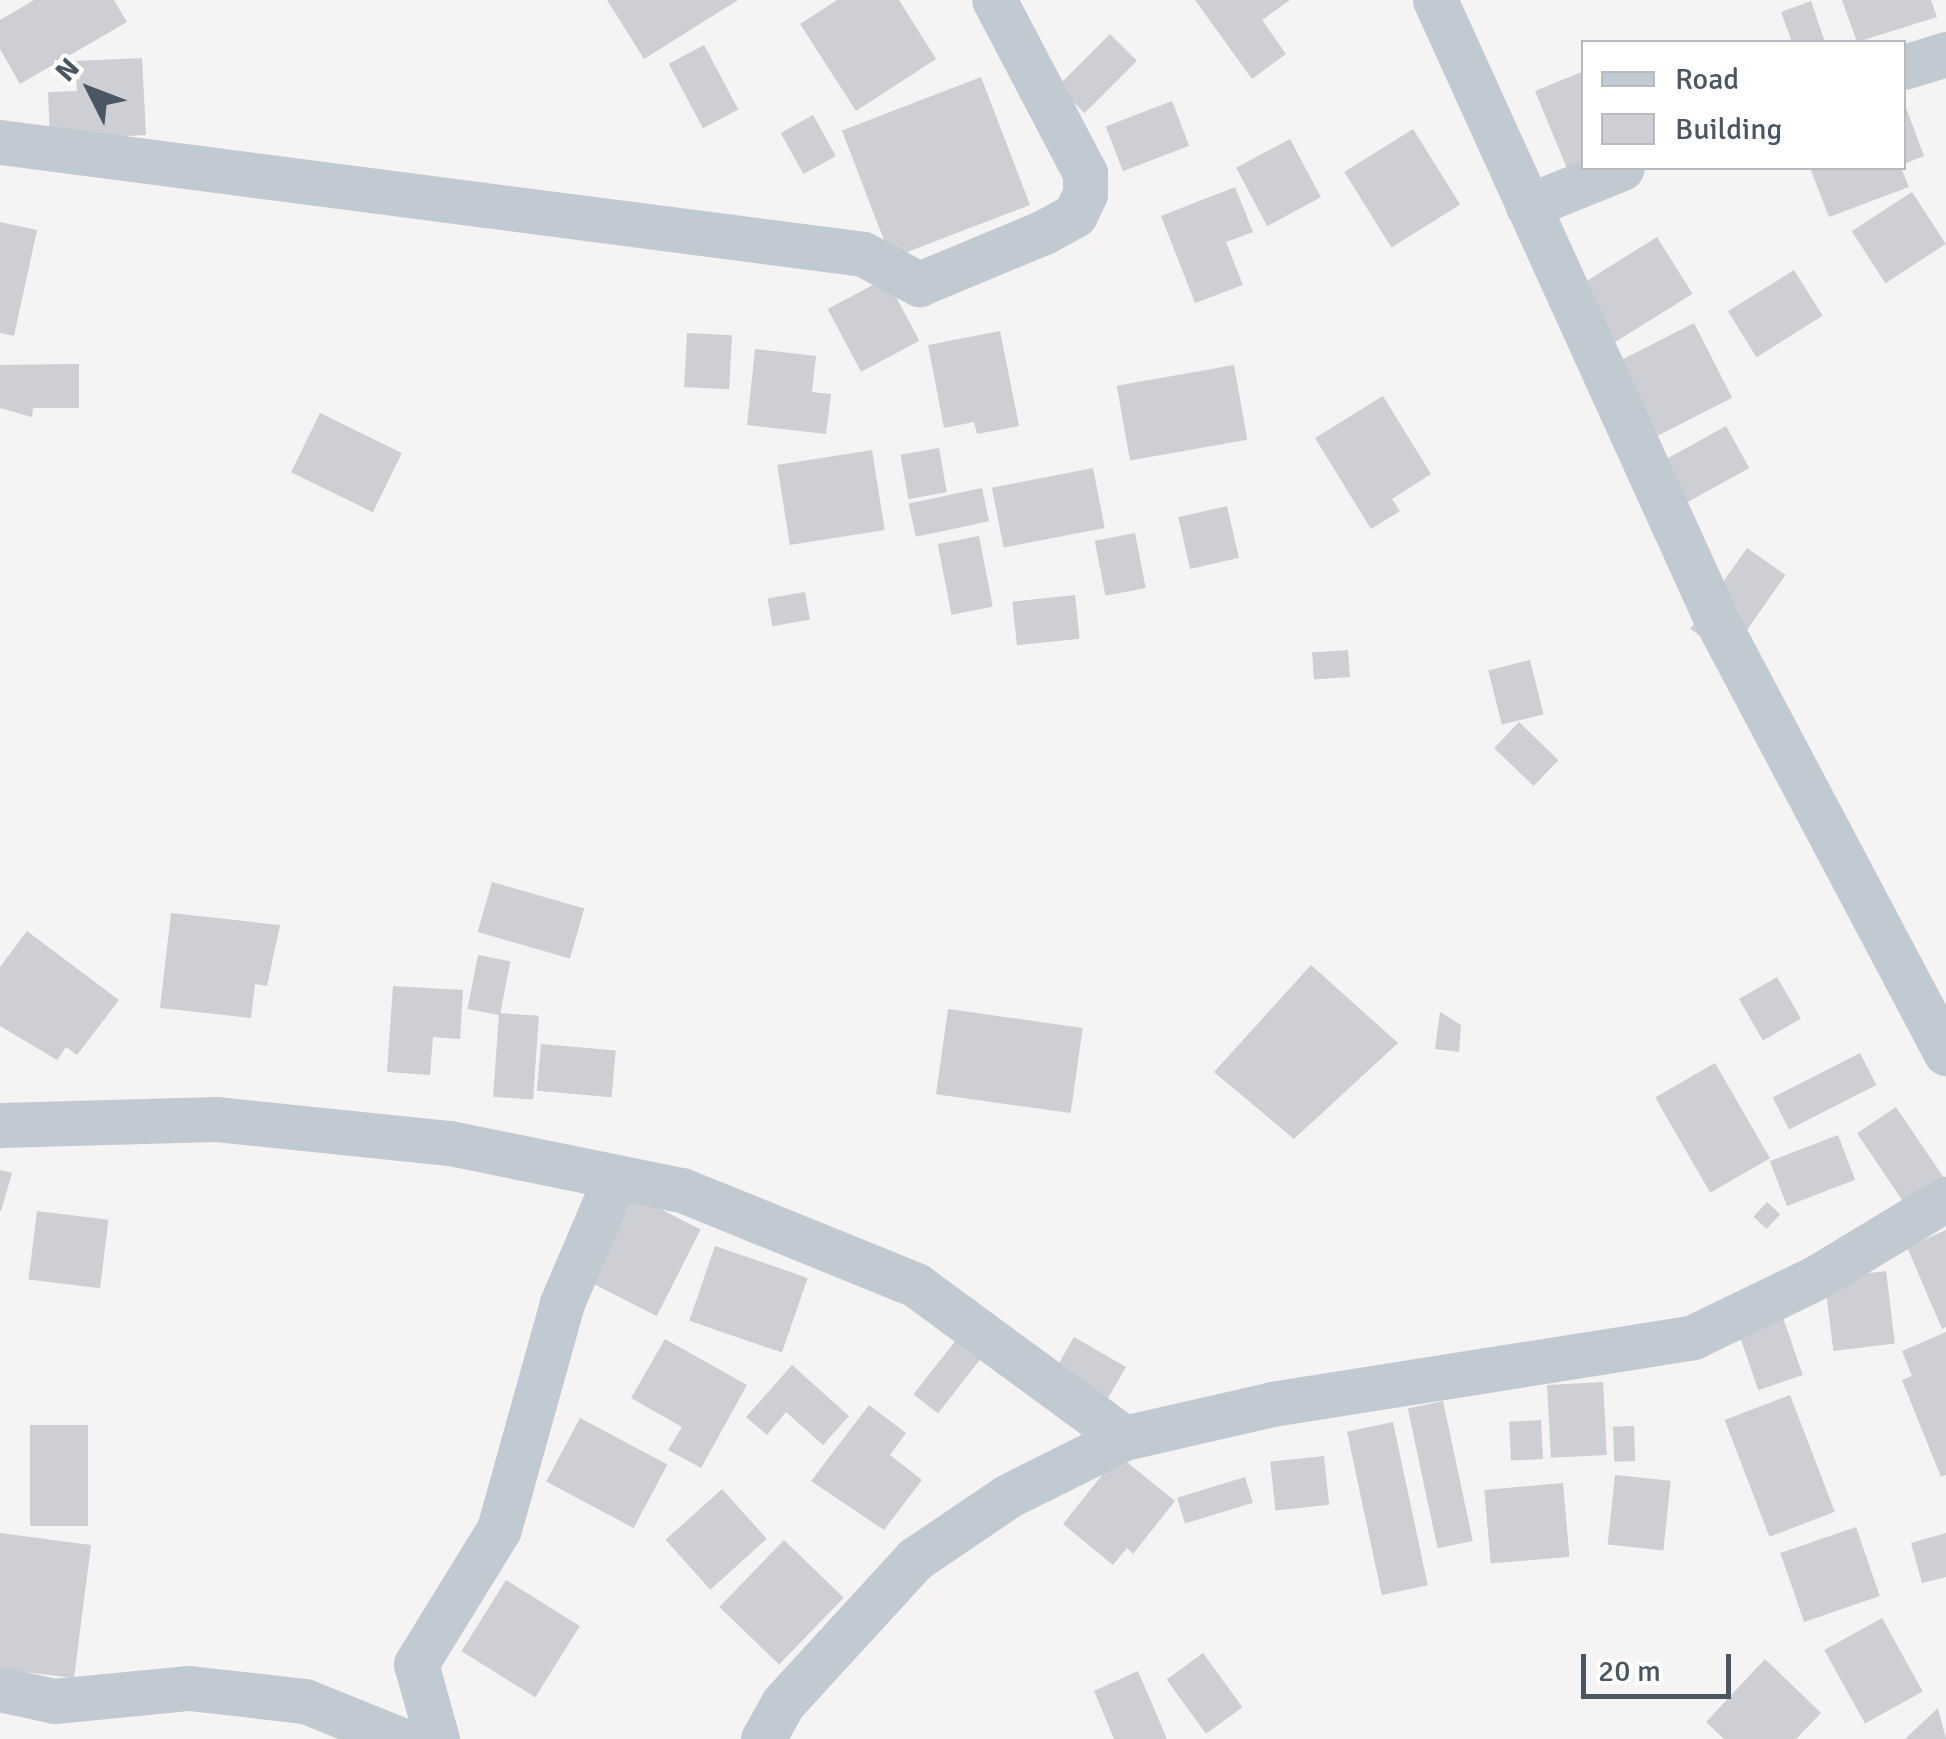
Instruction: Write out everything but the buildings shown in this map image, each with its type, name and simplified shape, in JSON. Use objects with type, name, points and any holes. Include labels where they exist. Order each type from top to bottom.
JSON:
[{"type":"street","points":[[0,142],[863,254],[920,284],[1044,232],[1075,215],[1085,194],[1085,173],[994,0]]},
{"type":"street","points":[[1434,0],[1717,621],[1946,1053]]},
{"type":"street","points":[[1906,66],[1946,54]]},
{"type":"street","points":[[1528,206],[1617,170]]},
{"type":"street","points":[[0,1125],[216,1119],[450,1143],[682,1190],[916,1285],[1124,1438]]},
{"type":"street","points":[[437,1739],[416,1664],[499,1530],[562,1303],[615,1179]]},
{"type":"street","points":[[763,1739],[783,1704],[915,1558],[1008,1496],[1124,1438],[1272,1404],[1692,1338],[1818,1277],[1946,1199]]},
{"type":"street","points":[[0,1689],[54,1701],[188,1688],[305,1701],[399,1739]]}]
